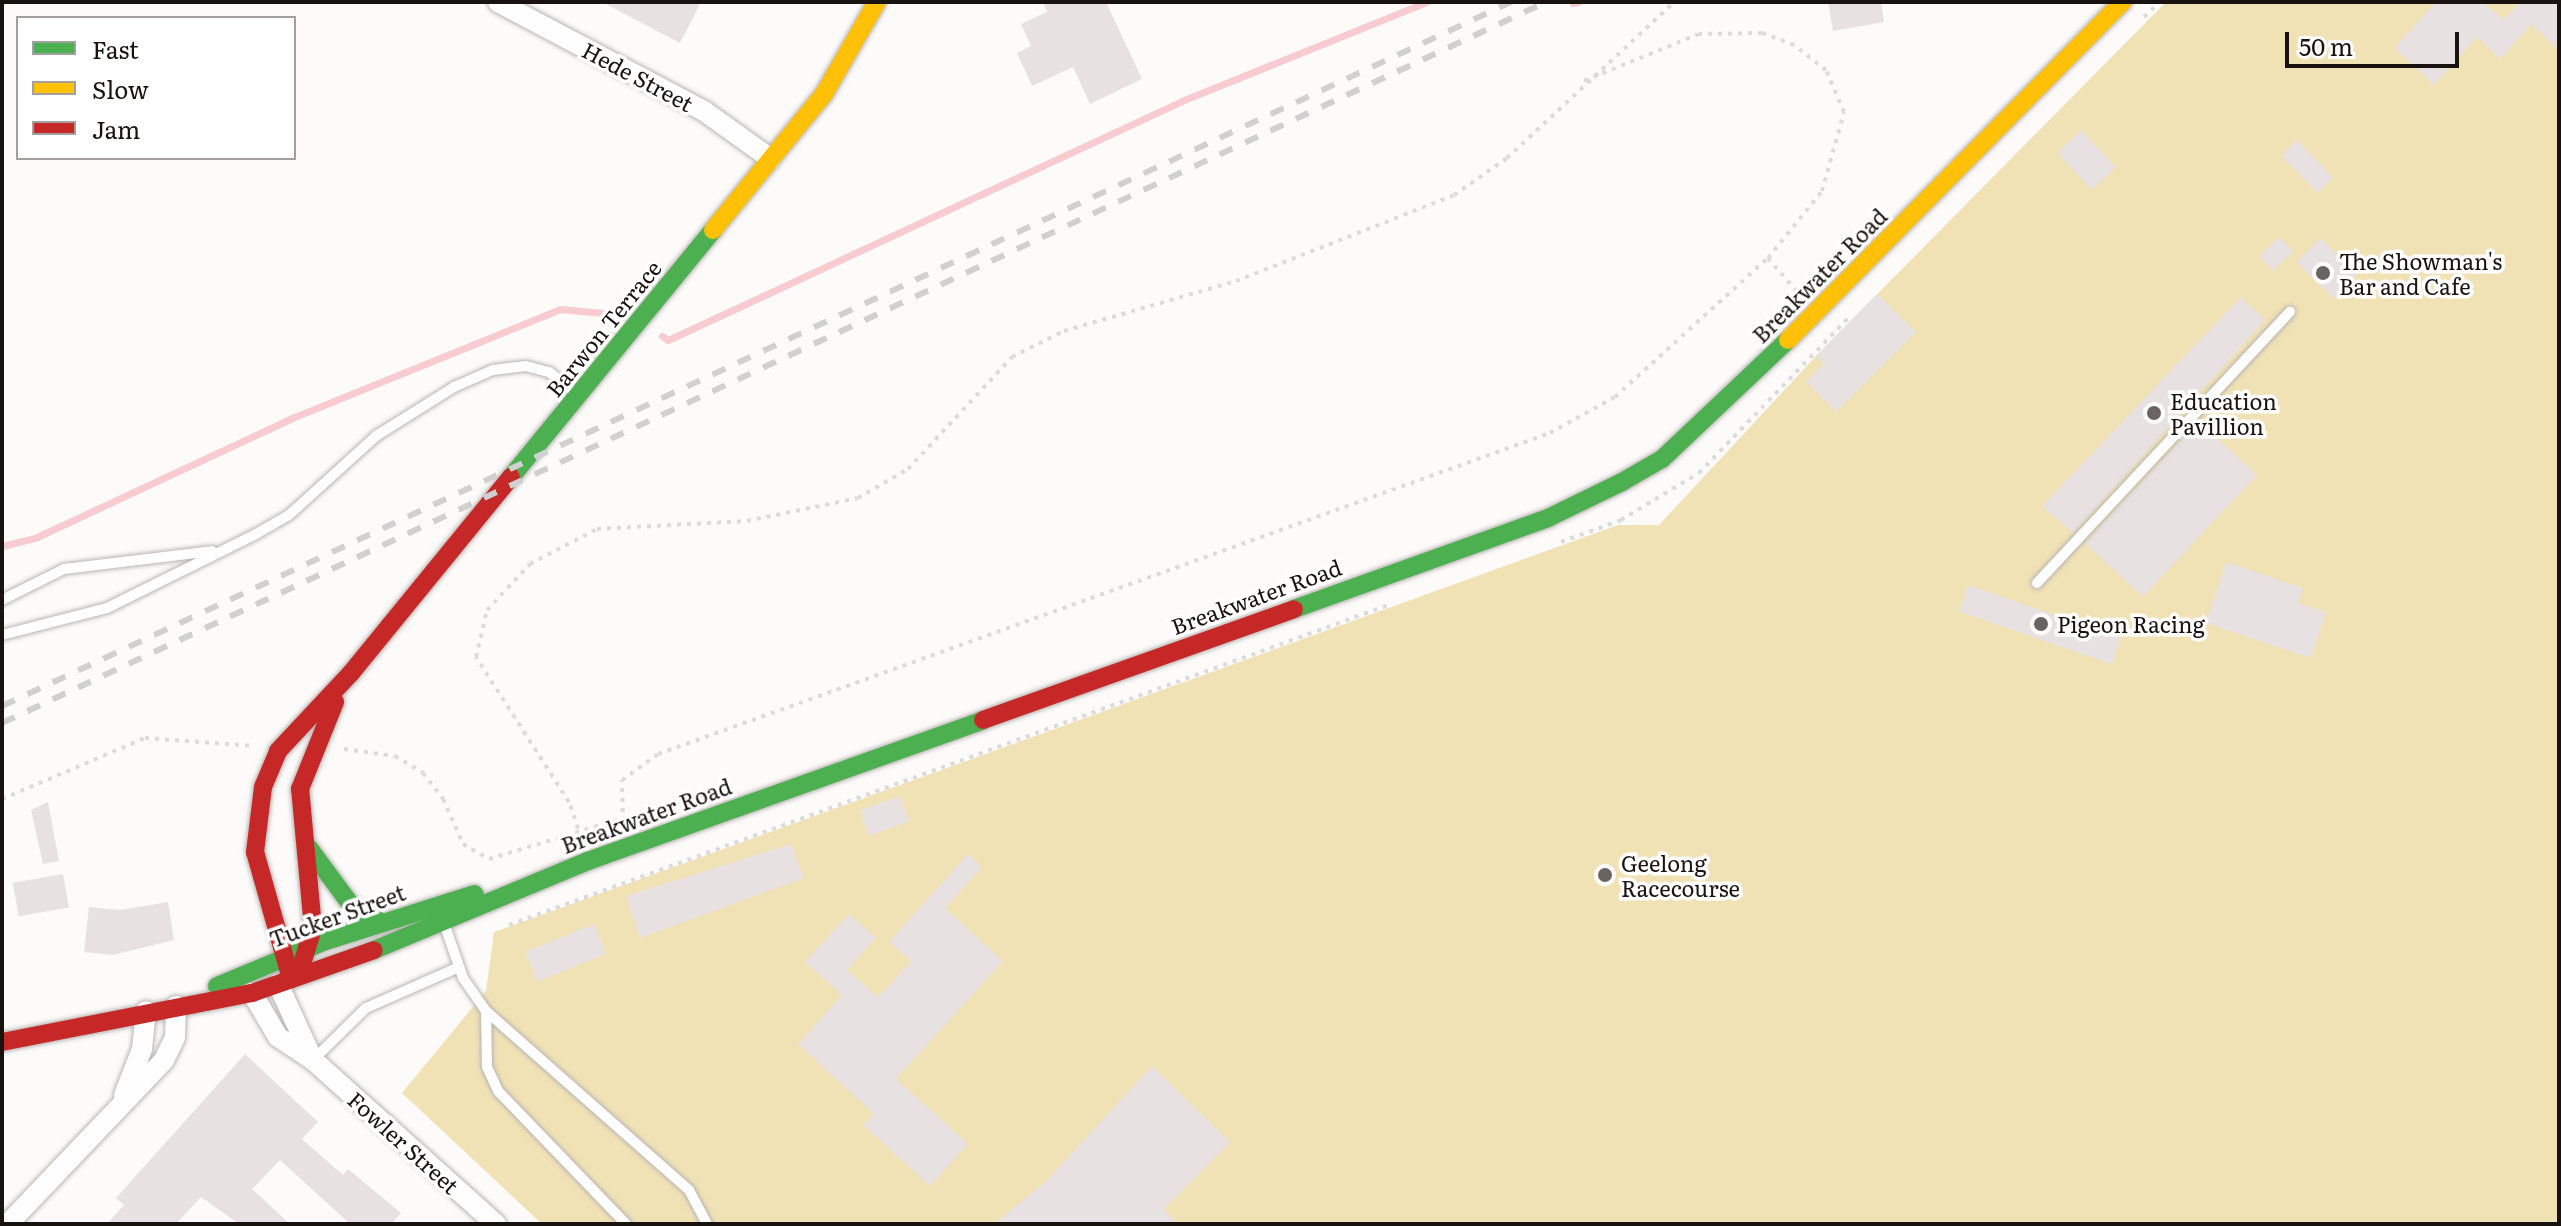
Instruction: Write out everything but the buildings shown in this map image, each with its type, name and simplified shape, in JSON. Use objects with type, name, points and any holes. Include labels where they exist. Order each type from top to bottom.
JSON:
[{"type":"street","name":"Hede Street","points":[[498,2],[704,111],[771,159]]},
{"type":"street","name":"Barwon Terrace","points":[[284,981],[284,959],[255,852],[263,787],[281,746],[351,673],[824,94],[877,2]]},
{"type":"street","name":"Breakwater Road","points":[[252,993],[444,923],[588,861],[1548,518],[1662,459],[1816,312],[2123,2]]},
{"type":"street","name":"Barwon Terrace","points":[[310,948],[313,921],[298,805],[312,746],[351,673]]},
{"type":"street","points":[[298,805],[324,877],[359,912],[380,922]]},
{"type":"street","name":"Tucker Street","points":[[164,1007],[380,922],[539,880]]},
{"type":"street","points":[[437,905],[444,923]]},
{"type":"street","points":[[252,993],[258,970],[284,981],[310,948]]},
{"type":"street","name":"Fowler Street","points":[[284,981],[313,1060]]},
{"type":"street","name":"Tucker Street","points":[[2,1042],[164,1007],[252,993]]},
{"type":"street","name":"Fowler Street","points":[[252,993],[278,1037],[313,1060],[496,1224]]},
{"type":"street","points":[[121,1102],[142,1049],[164,1007]]},
{"type":"street","points":[[8,1224],[170,1051],[164,1007]]},
{"type":"lane","points":[[2037,583],[2290,312]]},
{"type":"lane","points":[[2,635],[107,608],[289,515],[376,436],[454,387],[493,370],[533,367],[580,396]]},
{"type":"lane","points":[[2,600],[64,569],[217,551]]},
{"type":"lane","points":[[444,923],[459,967],[486,1011],[689,1190],[707,1224]]},
{"type":"lane","points":[[313,1060],[366,1008],[459,967]]},
{"type":"lane","points":[[486,1011],[487,1067],[498,1091],[626,1224]]},
{"type":"path","points":[[588,861],[569,802],[476,657],[487,610],[530,564],[597,529],[747,521],[858,498],[908,469],[1012,357],[1064,331],[1236,281],[1454,195],[1507,158],[1583,81],[1670,12],[1674,2]]},
{"type":"path","points":[[626,848],[622,780],[658,754],[736,722],[1550,433],[1615,397],[1768,258],[1822,191],[1844,112],[1826,70],[1794,45],[1762,33],[1699,34],[1583,81]]},
{"type":"path","points":[[1768,258],[1816,312]]},
{"type":"path","points":[[2,799],[145,738],[281,746]]},
{"type":"path","points":[[312,746],[380,752],[414,766],[437,788],[463,844],[482,856],[495,859],[637,814]]},
{"type":"path","points":[[705,819],[716,848]]},
{"type":"shaded area","name":"Geelong Racecourse","points":[[2166,2],[2559,2],[2559,1224],[542,1224],[402,1093],[486,991],[494,932],[1618,525],[1659,525],[1816,356]]},
{"type":"waterway","points":[[662,336],[668,340],[1184,100],[1427,2]]},
{"type":"waterway","points":[[1573,3],[1578,2]]},
{"type":"waterway","points":[[2,546],[37,537],[292,418],[560,309],[614,314]]},
{"type":"railway","points":[[2,706],[1511,2]]},
{"type":"railway","points":[[2,723],[1546,2]]},
{"type":"traffic: fast","points":[[511,477],[713,230]]},
{"type":"traffic: fast","points":[[1294,609],[1548,518],[1622,482],[1662,459],[1788,340]]},
{"type":"traffic: fast","points":[[374,950],[588,861],[983,720]]},
{"type":"traffic: fast","points":[[309,848],[351,905],[380,922]]},
{"type":"traffic: fast","points":[[217,986],[323,942],[475,894]]},
{"type":"traffic: slow","points":[[713,230],[824,94],[877,2]]},
{"type":"traffic: slow","points":[[1788,340],[2123,2]]},
{"type":"traffic: jam","points":[[291,979],[255,852],[263,787],[278,751],[351,673],[511,477]]},
{"type":"traffic: jam","points":[[983,720],[1294,609]]},
{"type":"traffic: jam","points":[[303,961],[313,928],[300,789],[335,702]]},
{"type":"traffic: jam","points":[[2,1042],[252,993],[374,950]]},
{"type":"place","name":"The Showman's Bar and Cafe","points":[[2323,273]]},
{"type":"place","name":"Education Pavillion","points":[[2154,413]]},
{"type":"place","name":"Pigeon Racing","points":[[2041,624]]},
{"type":"place","name":"Geelong Racecourse","points":[[1605,875]]}]
